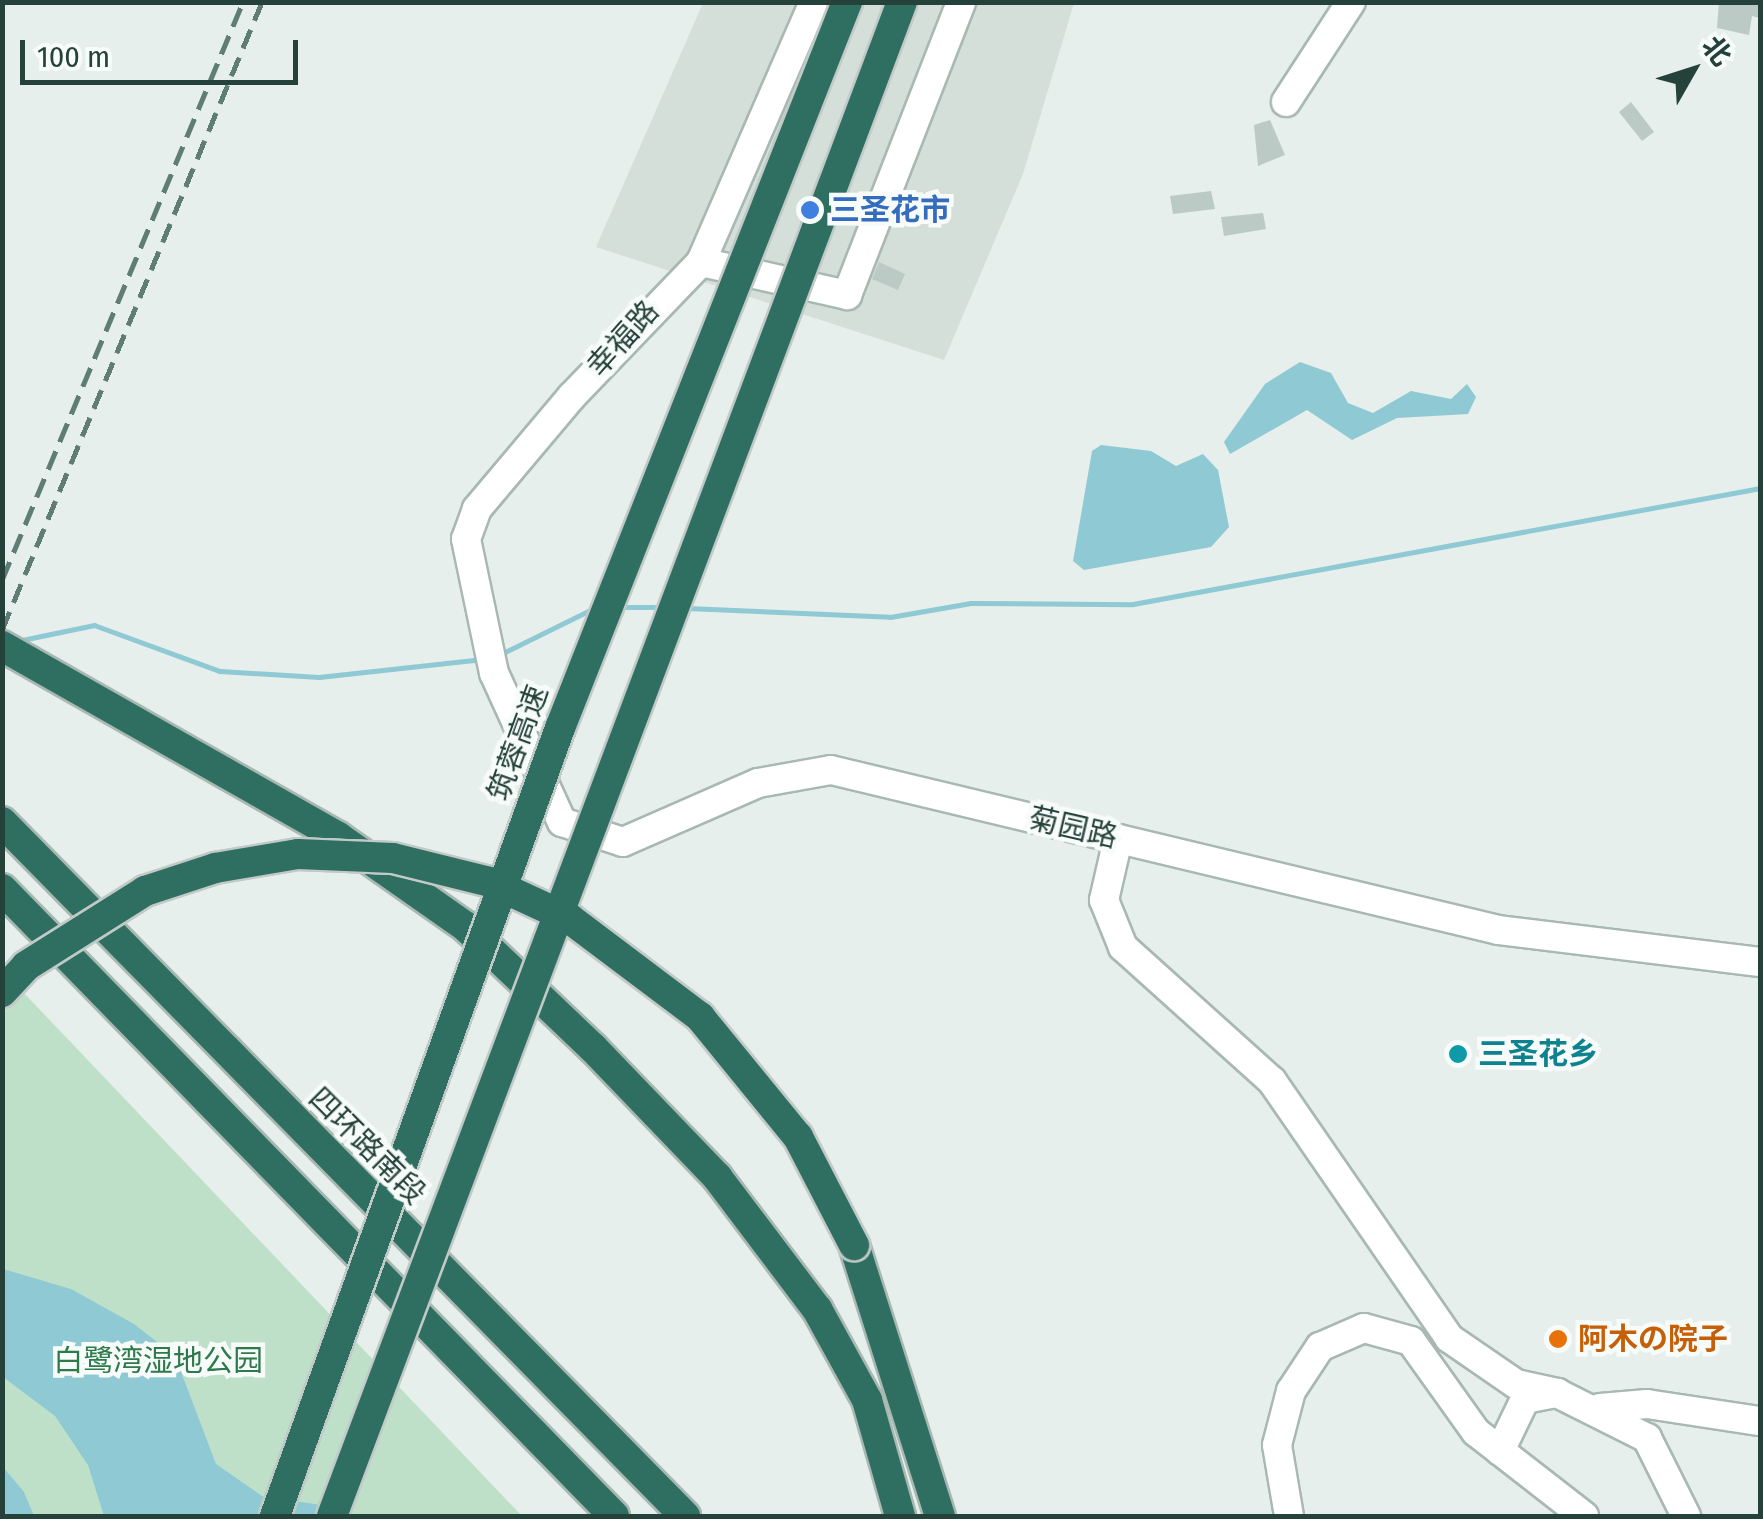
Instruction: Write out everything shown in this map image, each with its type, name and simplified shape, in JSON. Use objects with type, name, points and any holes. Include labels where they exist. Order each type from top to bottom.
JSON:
[{"type":"highway","name":"筑蓉高速","points":[[275,1516],[560,728],[847,2]]},
{"type":"highway","points":[[332,1516],[902,2]]},
{"type":"highway","points":[[2,646],[338,837],[466,927],[718,1177],[817,1309],[867,1400],[900,1516]]},
{"type":"highway","name":"四环路南段","points":[[2,822],[685,1516]]},
{"type":"highway","points":[[2,992],[26,966],[145,891],[298,854],[392,858],[474,878],[570,919],[700,1017],[798,1137],[854,1246],[940,1516]]},
{"type":"highway","points":[[2,889],[614,1516]]},
{"type":"street","name":"幸福路","points":[[492,660],[466,539],[477,509],[651,305],[701,262],[814,2]]},
{"type":"street","points":[[701,262],[847,295],[962,2]]},
{"type":"street","points":[[1286,102],[1351,2]]},
{"type":"street","name":"菊园路","points":[[492,660],[543,794],[562,822],[591,836],[623,842],[758,783],[831,770],[1499,930],[1760,962]]},
{"type":"street","points":[[1118,839],[1104,900],[1123,946],[1272,1081],[1448,1338],[1516,1384],[1600,1408],[1646,1438],[1686,1516]]},
{"type":"street","points":[[1290,1516],[1277,1446],[1291,1391],[1320,1346],[1364,1328],[1411,1341],[1447,1397],[1500,1451],[1584,1516]]},
{"type":"street","points":[[1500,1451],[1525,1400],[1557,1393]]},
{"type":"street","points":[[1600,1408],[1647,1404],[1760,1420]]},
{"type":"shaded area","name":"三圣花市","points":[[703,3],[1074,3],[1023,174],[944,360],[596,247]]},
{"type":"green space","name":"白鹭湾湿地公园","points":[[3,971],[522,1516],[3,1516]]},
{"type":"water","points":[[1300,362],[1331,373],[1348,403],[1373,413],[1411,391],[1451,399],[1467,384],[1476,397],[1468,414],[1397,418],[1352,440],[1307,410],[1230,454],[1224,442],[1265,384]]},
{"type":"water","points":[[1101,445],[1151,451],[1176,466],[1203,454],[1218,470],[1229,527],[1211,547],[1084,570],[1073,561],[1092,451]]},
{"type":"water","points":[[3,1269],[71,1289],[134,1324],[175,1356],[216,1464],[262,1496],[321,1505],[337,1516],[104,1516],[88,1465],[55,1416],[3,1377]]},
{"type":"water","points":[[2,1466],[24,1492],[34,1516],[3,1516]]},
{"type":"building","points":[[1719,2],[1760,2],[1760,18],[1752,16],[1749,35],[1717,28]]},
{"type":"building","points":[[1631,102],[1654,132],[1642,141],[1619,112]]},
{"type":"building","points":[[1270,120],[1285,155],[1258,166],[1254,125]]},
{"type":"building","points":[[1211,191],[1215,209],[1173,214],[1170,196]]},
{"type":"building","points":[[1263,213],[1266,229],[1224,236],[1221,217]]},
{"type":"building","points":[[879,262],[905,274],[898,290],[872,279]]},
{"type":"waterway","points":[[687,608],[890,617],[971,603],[1133,604],[1760,488]]},
{"type":"waterway","points":[[499,655],[596,607]]},
{"type":"waterway","points":[[622,607],[661,607]]},
{"type":"waterway","points":[[17,641],[94,625],[220,671],[319,677],[483,659]]},
{"type":"railway","points":[[2,580],[243,2]]},
{"type":"railway","points":[[2,630],[262,2]]},
{"type":"place","name":"三圣花市","points":[[810,210]]},
{"type":"place","name":"三圣花乡","points":[[1458,1054]]},
{"type":"place","name":"阿木の院子","points":[[1558,1339]]}]
